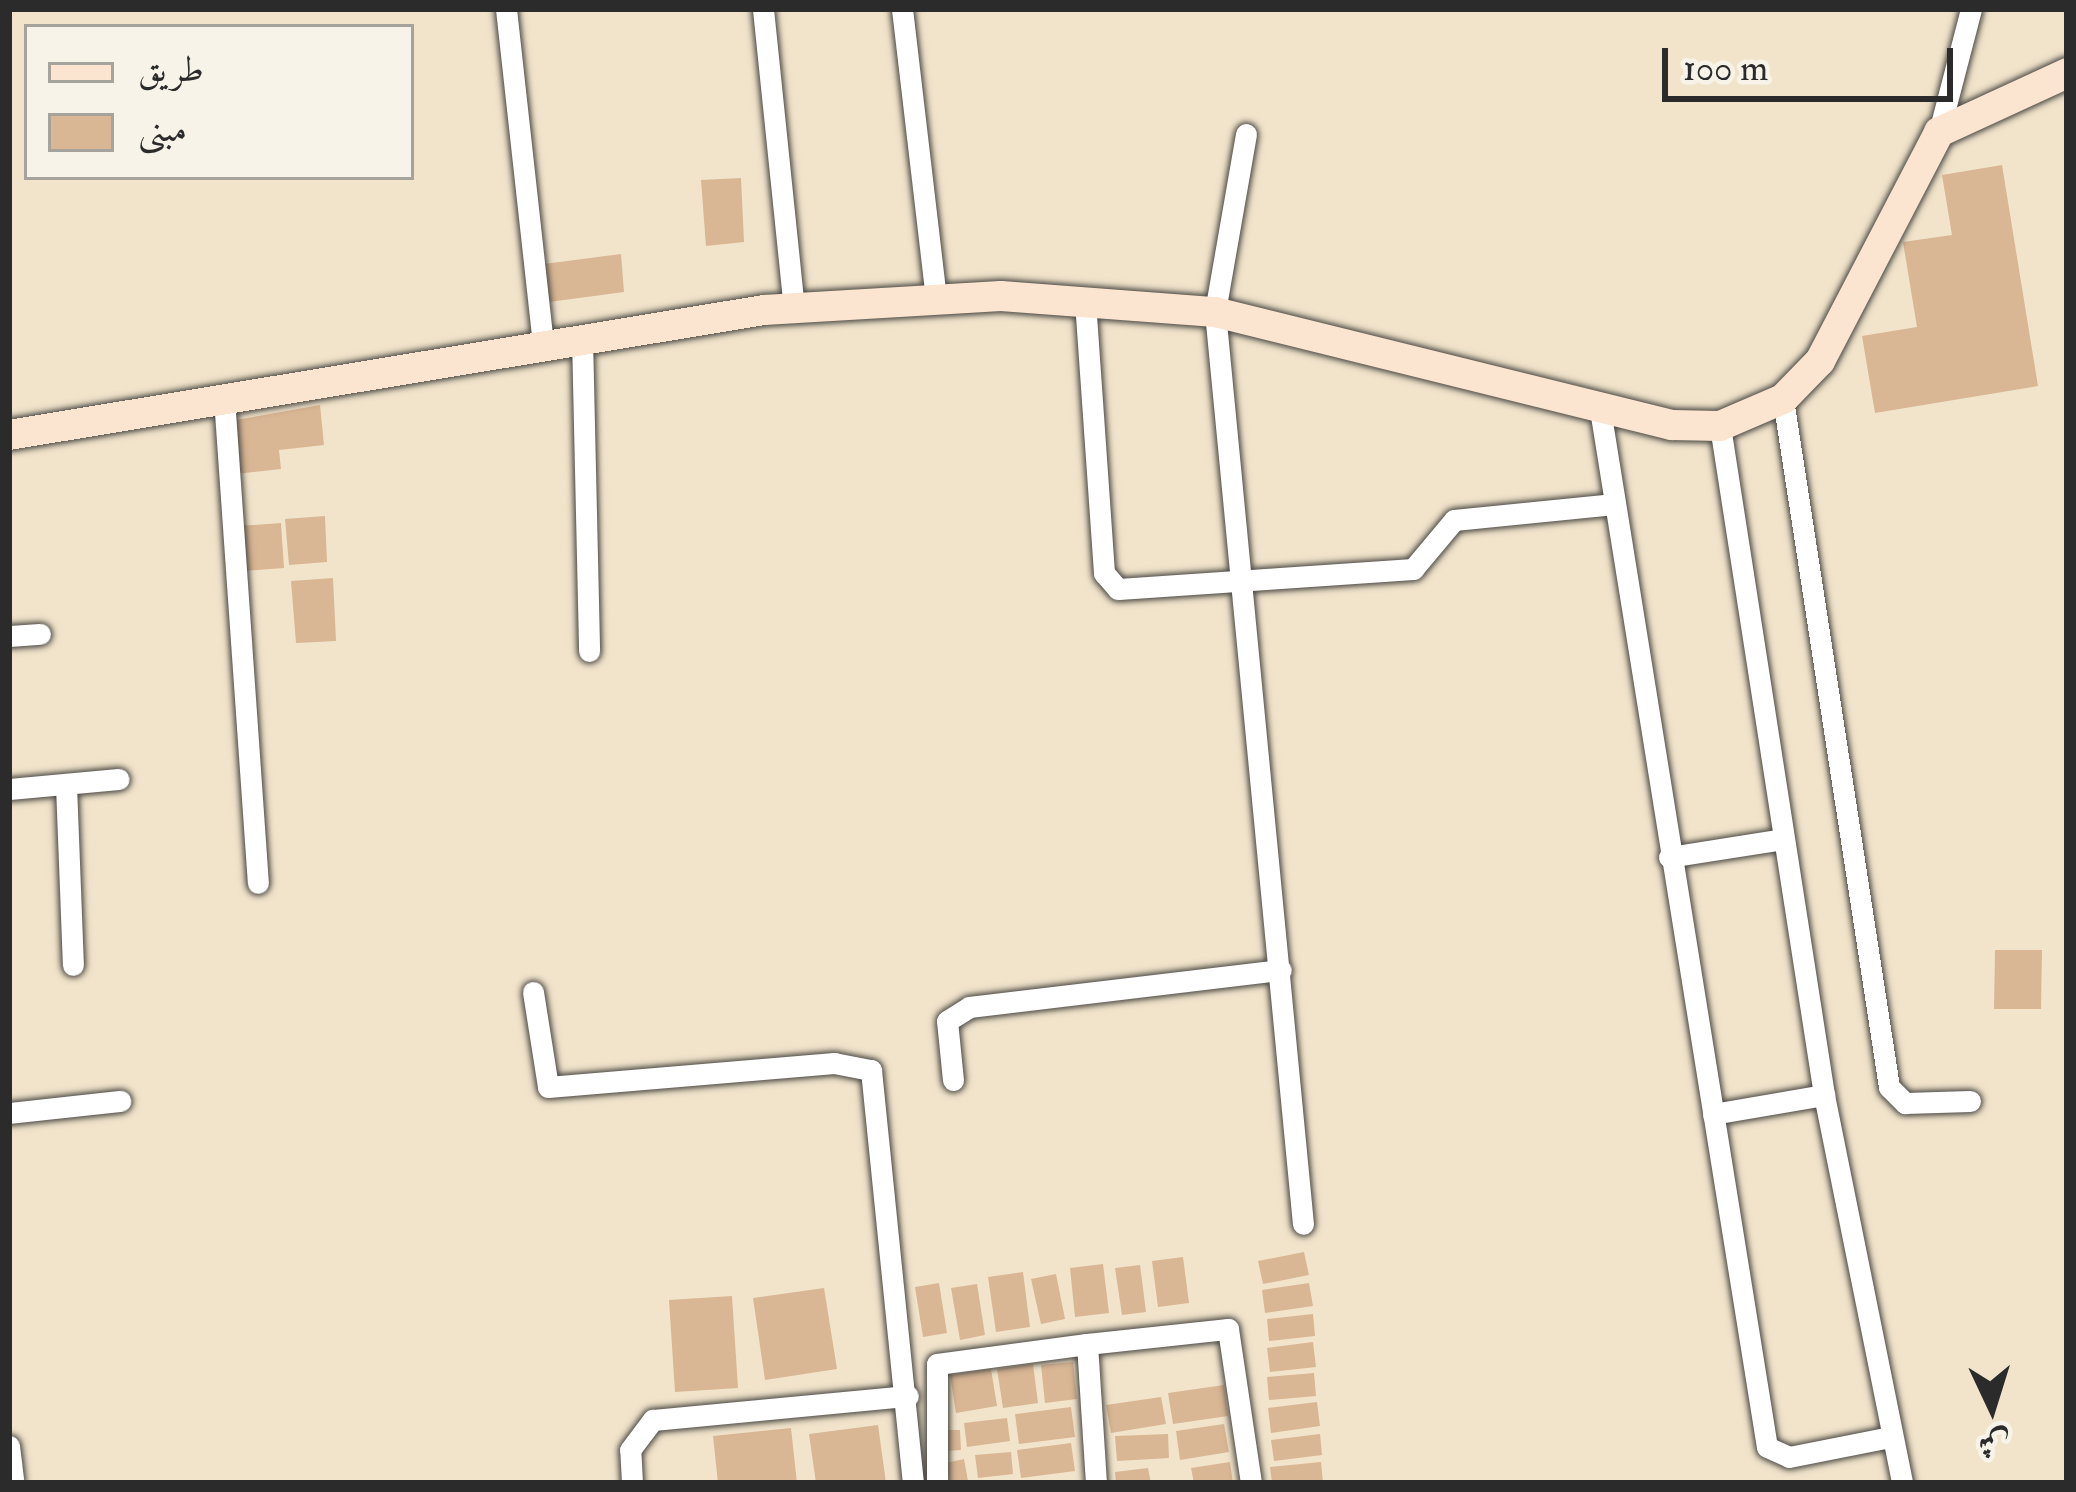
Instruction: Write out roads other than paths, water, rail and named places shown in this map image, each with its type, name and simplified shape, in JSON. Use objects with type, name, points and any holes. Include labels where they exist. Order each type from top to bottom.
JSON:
[{"type":"main road","points":[[9,435],[543,342],[794,308],[936,297],[1215,311],[1599,403],[1720,426],[1784,400],[1820,362],[1939,132],[2067,73]]},
{"type":"street","points":[[506,9],[543,342]]},
{"type":"street","points":[[764,9],[794,308]]},
{"type":"street","points":[[902,9],[936,297]]},
{"type":"street","points":[[1939,132],[1971,9]]},
{"type":"street","points":[[1246,134],[1215,311],[1303,1223]]},
{"type":"street","points":[[1085,301],[1103,573],[1132,591],[1413,569],[1454,520],[1615,503]]},
{"type":"street","points":[[582,337],[590,651]]},
{"type":"street","points":[[224,398],[258,883]]},
{"type":"street","points":[[1784,400],[1889,1088],[1905,1103],[1970,1101]]},
{"type":"street","points":[[1599,403],[1767,1448],[1789,1457],[1885,1438]]},
{"type":"street","points":[[1720,426],[1824,1095],[1885,1438],[1902,1483]]},
{"type":"street","points":[[9,636],[40,634]]},
{"type":"street","points":[[9,789],[119,779]]},
{"type":"street","points":[[66,785],[73,965]]},
{"type":"street","points":[[1669,857],[1784,839]]},
{"type":"street","points":[[953,1080],[947,1021],[969,1006],[1281,970]]},
{"type":"street","points":[[533,992],[548,1087],[871,1070],[914,1483]]},
{"type":"street","points":[[1713,1114],[1824,1095]]},
{"type":"street","points":[[9,1113],[120,1101]]},
{"type":"street","points":[[937,1483],[937,1364],[1228,1329],[1251,1483]]},
{"type":"street","points":[[1087,1344],[1096,1483]]},
{"type":"street","points":[[632,1483],[630,1450],[653,1420],[908,1396]]},
{"type":"street","points":[[9,1446],[13,1480]]}]
